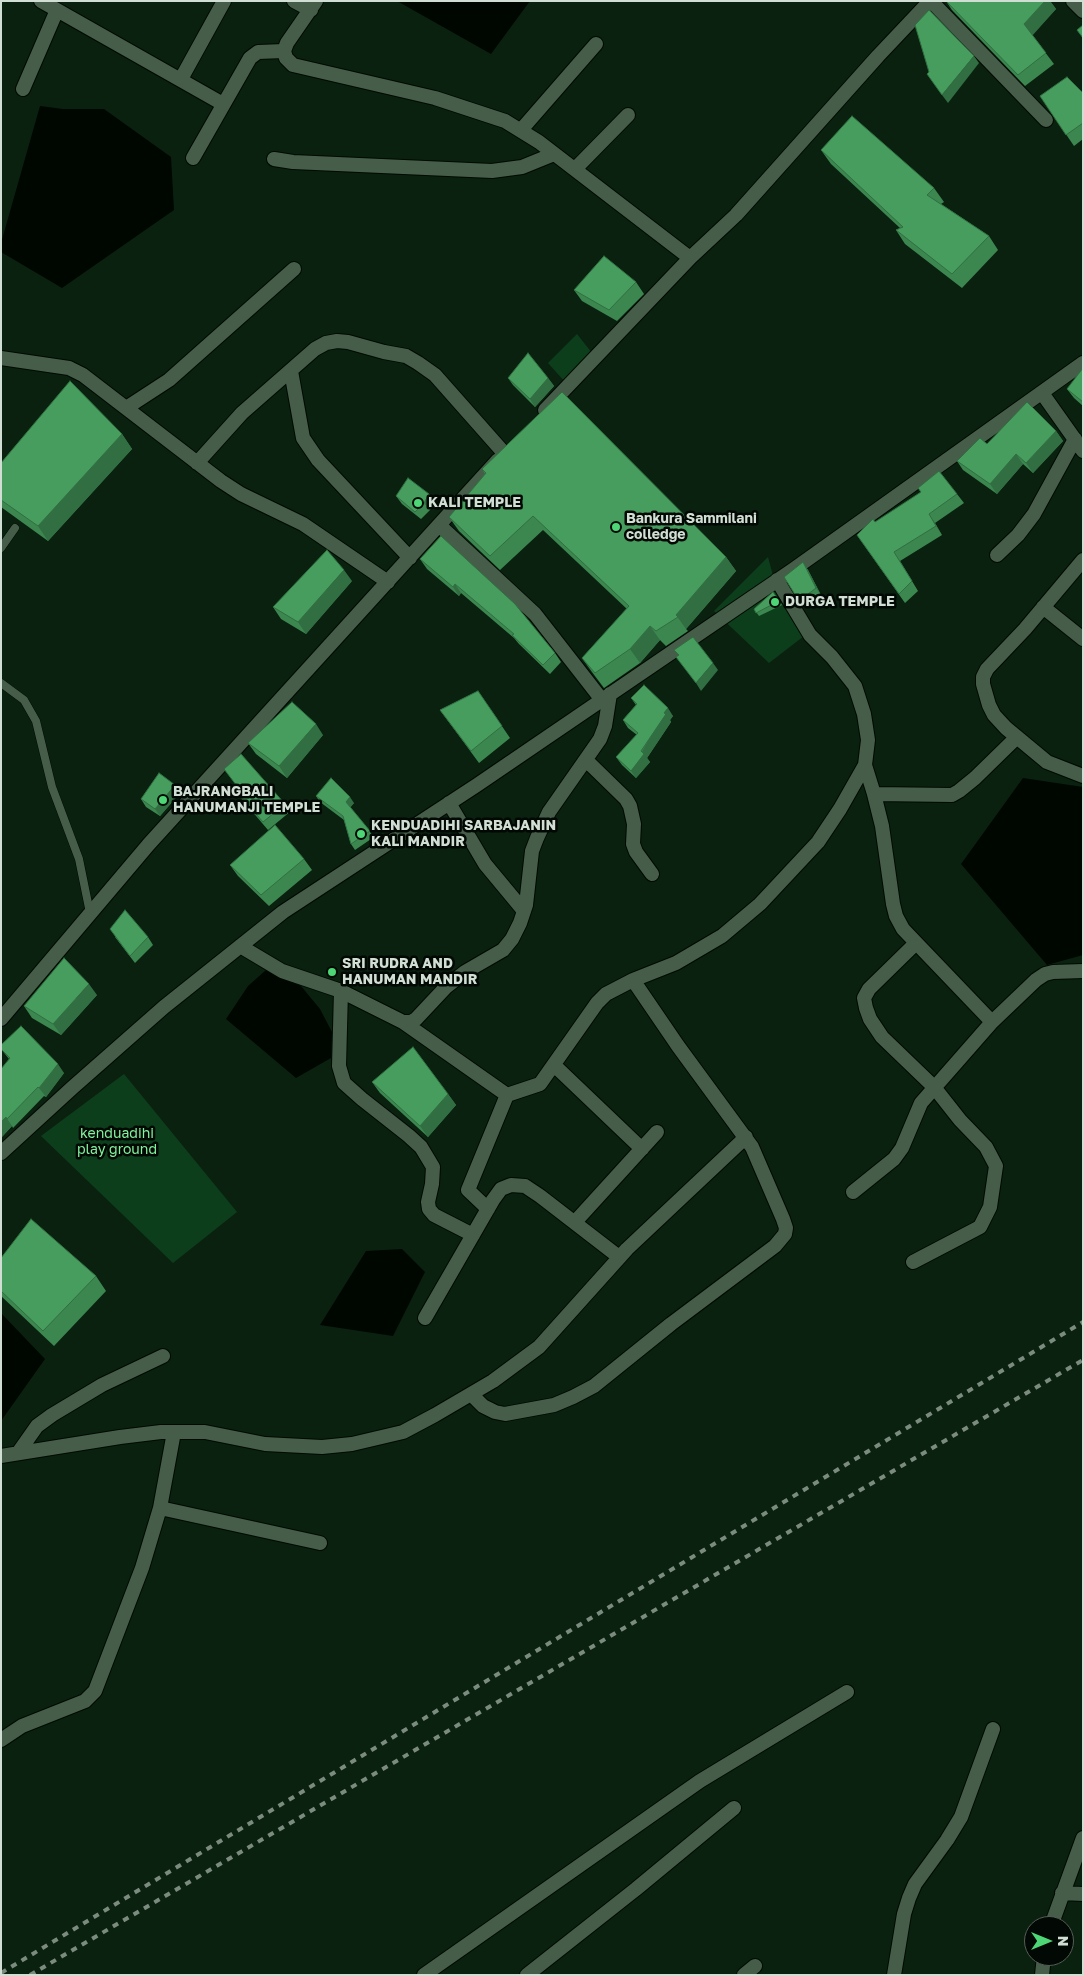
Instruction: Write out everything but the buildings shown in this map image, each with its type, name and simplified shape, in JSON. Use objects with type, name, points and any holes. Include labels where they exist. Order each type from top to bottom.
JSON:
[{"type":"street","points":[[41,1],[223,104]]},
{"type":"street","points":[[181,79],[224,1]]},
{"type":"street","points":[[294,1],[314,6],[287,43],[284,51],[286,58],[293,65],[435,98],[504,121],[521,130],[554,154],[690,258]]},
{"type":"street","points":[[537,418],[690,258],[736,214],[878,56],[931,1],[1046,120]]},
{"type":"street","points":[[1073,1],[1083,11]]},
{"type":"street","points":[[22,89],[57,10]]},
{"type":"street","points":[[521,130],[596,44]]},
{"type":"street","points":[[193,158],[250,58],[258,52],[284,51]]},
{"type":"street","points":[[575,170],[628,115]]},
{"type":"street","points":[[274,158],[293,162],[492,171],[522,167],[554,154]]},
{"type":"street","points":[[126,408],[169,380],[294,270]]},
{"type":"street","points":[[1,1019],[149,844],[507,449],[435,375],[406,356],[337,341],[326,343],[315,349],[242,413],[197,463]]},
{"type":"street","points":[[1,358],[69,368],[83,375],[197,463],[241,494],[304,524],[388,582]]},
{"type":"street","points":[[1,1153],[164,1006],[283,912],[449,803],[777,580],[1083,363]]},
{"type":"street","points":[[290,371],[303,438],[318,460],[410,558]]},
{"type":"street","points":[[1042,393],[1083,451]]},
{"type":"street","points":[[997,555],[1018,535],[1034,514],[1051,486],[1074,439]]},
{"type":"street","points":[[403,1022],[411,1022],[416,1019],[446,987],[465,972],[502,950],[512,939],[524,911],[532,851],[537,838],[549,812],[600,739],[605,726],[606,697],[535,614],[439,525]]},
{"type":"street","points":[[1083,560],[1043,608],[987,669],[983,677],[985,693],[994,715],[1047,762],[1083,776]]},
{"type":"street","points":[[488,1209],[468,1190],[507,1095],[540,1084],[597,1003],[606,994],[633,980],[676,962],[722,936],[760,904],[818,842],[840,809],[865,765],[868,740],[864,714],[855,686],[806,630],[777,580]]},
{"type":"street","points":[[1043,608],[1083,639]]},
{"type":"street","points":[[874,794],[952,795],[975,778],[1017,737]]},
{"type":"street","points":[[586,760],[626,799],[633,816],[633,844],[636,852],[652,874]]},
{"type":"street","points":[[865,765],[882,826],[892,904],[903,929],[992,1022]]},
{"type":"street","points":[[449,803],[485,864],[524,911]]},
{"type":"street","points":[[913,1262],[980,1227],[990,1207],[996,1174],[996,1166],[986,1147],[960,1120],[934,1087],[882,1037],[870,1018],[864,998],[869,989],[916,943]]},
{"type":"street","points":[[240,946],[282,971],[341,991],[403,1022],[507,1095]]},
{"type":"street","points":[[853,1192],[894,1159],[902,1148],[921,1103],[992,1022],[1044,974],[1083,971]]},
{"type":"street","points":[[470,1394],[484,1406],[495,1412],[505,1414],[554,1405],[573,1397],[594,1386],[671,1324],[782,1240],[786,1228],[752,1147],[678,1046],[633,980]]},
{"type":"street","points":[[341,991],[339,1066],[344,1083],[421,1147],[433,1167],[428,1202],[429,1209],[434,1215],[472,1236]]},
{"type":"street","points":[[554,1065],[642,1149]]},
{"type":"street","points":[[575,1222],[657,1132]]},
{"type":"street","points":[[1,1456],[120,1437],[174,1432],[204,1432],[265,1444],[322,1447],[352,1444],[403,1432],[493,1380],[539,1347],[619,1256],[746,1137]]},
{"type":"street","points":[[425,1318],[488,1209],[501,1189],[511,1185],[525,1186],[619,1256]]},
{"type":"street","points":[[18,1453],[37,1426],[52,1415],[102,1385],[163,1356]]},
{"type":"street","points":[[1,1740],[22,1726],[85,1701],[95,1691],[142,1568],[160,1508],[174,1432]]},
{"type":"street","points":[[160,1508],[320,1543]]},
{"type":"street","points":[[424,1975],[700,1781],[847,1692]]},
{"type":"street","points":[[894,1975],[904,1914],[909,1898],[915,1884],[961,1817],[994,1729]]},
{"type":"street","points":[[527,1975],[636,1889],[734,1808]]},
{"type":"street","points":[[1054,1916],[1083,1838]]},
{"type":"street","points":[[1062,1893],[1083,1894]]},
{"type":"lane","points":[[1,548],[15,528]]},
{"type":"lane","points":[[1,683],[24,700],[36,721],[52,787],[79,859],[90,914]]},
{"type":"green space","points":[[577,334],[592,353],[566,383],[548,363]]},
{"type":"green space","points":[[768,557],[776,587],[804,636],[769,663],[714,611]]},
{"type":"green space","name":"kenduadihi play ground","points":[[124,1074],[237,1212],[173,1263],[41,1136]]},
{"type":"shaded area","points":[[397,1],[530,1],[491,54]]},
{"type":"shaded area","points":[[40,106],[63,109],[104,109],[171,157],[174,210],[62,288],[1,252],[1,243]]},
{"type":"shaded area","points":[[1023,778],[1083,787],[1083,955],[1047,965],[961,864]]},
{"type":"shaded area","points":[[266,970],[301,986],[320,1009],[332,1032],[331,1058],[296,1078],[226,1019],[248,986]]},
{"type":"shaded area","points":[[402,1249],[425,1272],[393,1336],[320,1325],[366,1251]]},
{"type":"shaded area","points":[[1,1313],[45,1359],[1,1421]]},
{"type":"railway","points":[[1,1973],[1083,1322]]},
{"type":"railway","points":[[30,1975],[1083,1360]]},
{"type":"place","name":"KALI TEMPLE","points":[[418,503]]},
{"type":"place","name":"Bankura Sammilani colledge","points":[[616,527]]},
{"type":"place","name":"DURGA TEMPLE","points":[[775,602]]},
{"type":"place","name":"BAJRANGBALI HANUMANJI TEMPLE","points":[[163,800]]},
{"type":"place","name":"KENDUADIHI SARBAJANIN KALI MANDIR","points":[[361,834]]},
{"type":"place","name":"SRI RUDRA AND HANUMAN MANDIR","points":[[332,972]]}]
